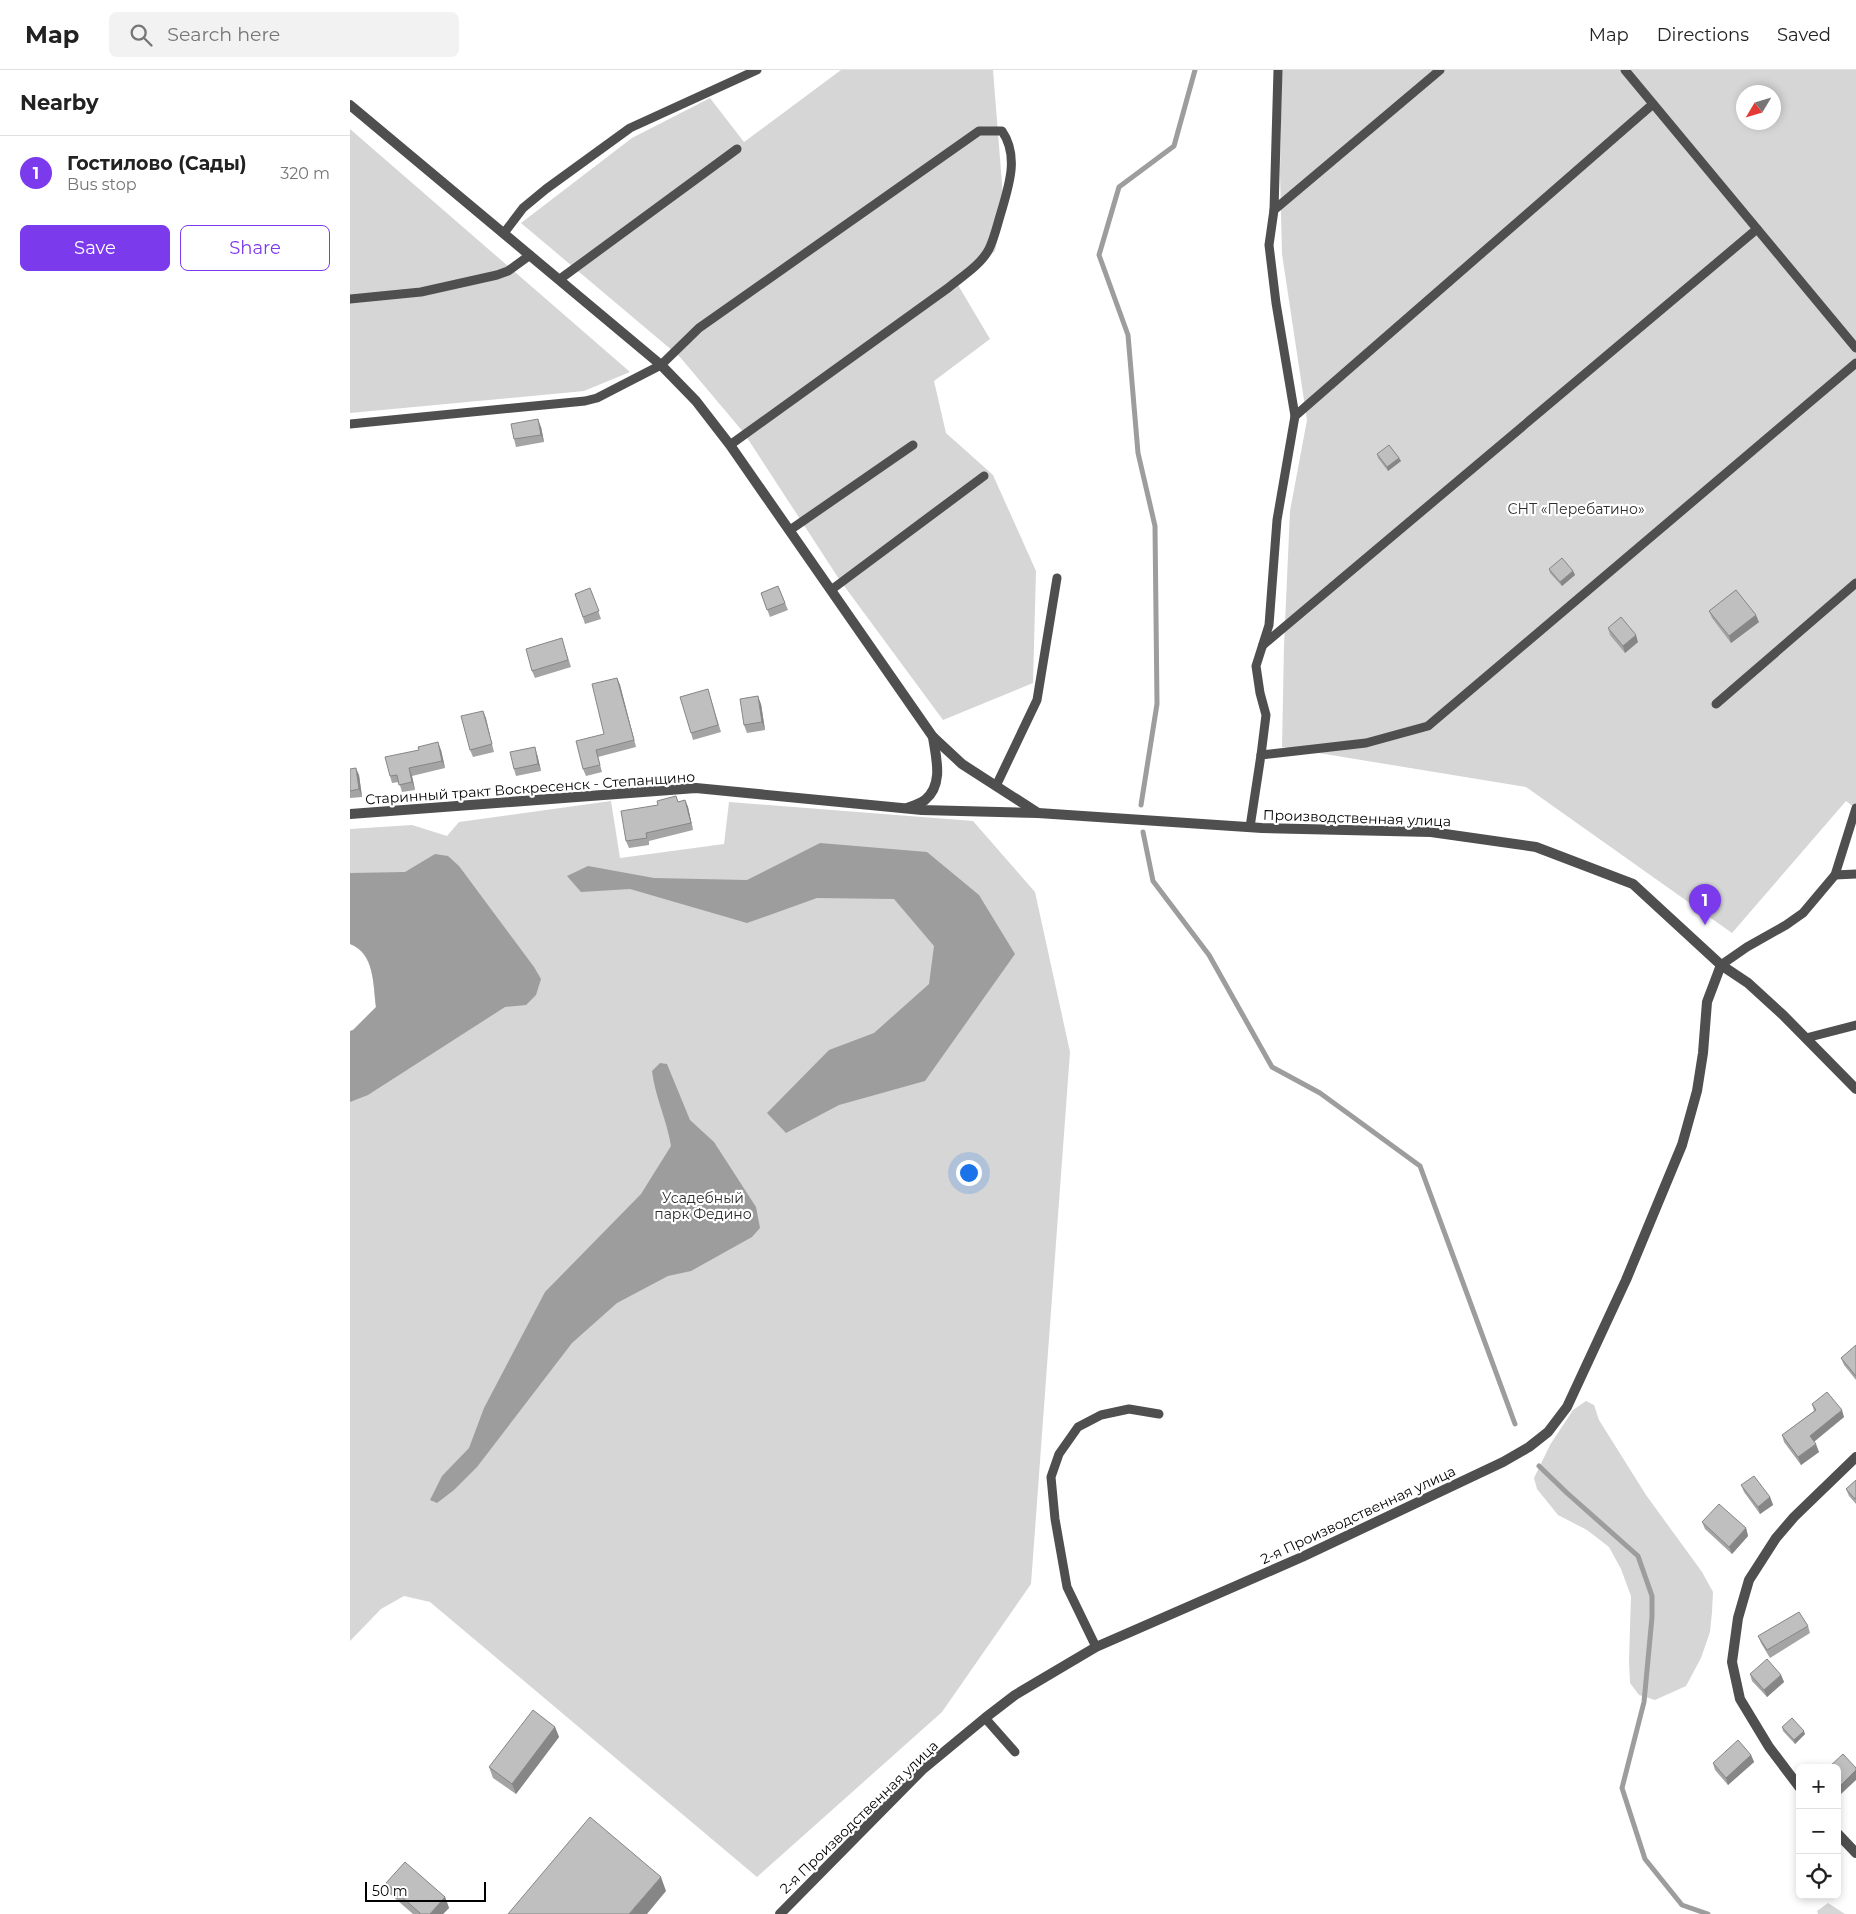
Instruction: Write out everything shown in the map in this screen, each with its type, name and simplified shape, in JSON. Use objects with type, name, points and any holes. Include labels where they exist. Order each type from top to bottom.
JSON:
[{"type":"street","points":[[350,105],[661,365],[696,401],[730,445],[790,530],[932,737],[962,764],[1038,814]]},
{"type":"street","points":[[907,809],[925,800],[935,788],[938,770],[932,737]]},
{"type":"street","name":"Старинный тракт Воскресенск - Степанщино","points":[[350,814],[696,788],[741,794],[907,809]]},
{"type":"street","name":"Производственная улица","points":[[907,809],[1038,814],[1250,827],[1431,832],[1536,847],[1633,884],[1721,965],[1748,983],[1856,1089]]},
{"type":"street","name":"2-я Производственная улица","points":[[780,1914],[922,1770],[984,1718],[1015,1696],[1096,1647],[1302,1557],[1503,1462],[1548,1432],[1567,1407],[1582,1376],[1641,1246],[1682,1145],[1697,1091],[1703,1053],[1707,1002],[1721,965]]},
{"type":"street","points":[[1796,1783],[1769,1747],[1740,1699],[1732,1662],[1738,1618],[1749,1580],[1776,1538],[1794,1517],[1856,1457]]},
{"type":"street","points":[[1841,1836],[1856,1853]]},
{"type":"lane","points":[[504,233],[523,208],[630,128],[757,70]]},
{"type":"lane","points":[[1250,827],[1266,715],[1256,666],[1269,625],[1277,520],[1295,416],[1276,303],[1269,245],[1274,210],[1278,70]]},
{"type":"lane","points":[[1274,210],[1440,70]]},
{"type":"lane","points":[[1625,70],[1856,348]]},
{"type":"lane","points":[[1295,416],[1653,104]]},
{"type":"lane","points":[[350,424],[584,401],[597,398],[661,365],[699,328],[978,131],[1002,131],[1009,141],[1011,180],[989,250],[978,263],[948,288],[730,445]]},
{"type":"lane","points":[[560,280],[737,149]]},
{"type":"lane","points":[[1262,646],[1757,229]]},
{"type":"lane","points":[[350,299],[421,292],[497,275],[508,271],[530,255]]},
{"type":"lane","points":[[1261,755],[1366,744],[1428,726],[1856,363]]},
{"type":"lane","points":[[790,530],[913,445]]},
{"type":"lane","points":[[830,590],[984,476]]},
{"type":"lane","points":[[996,786],[1037,700],[1058,578]]},
{"type":"lane","points":[[1716,704],[1856,583]]},
{"type":"lane","points":[[1721,965],[1803,913],[1835,875],[1856,808]]},
{"type":"lane","points":[[1835,875],[1856,874]]},
{"type":"lane","points":[[1806,1038],[1856,1025]]},
{"type":"lane","points":[[1096,1647],[1067,1587],[1055,1518],[1051,1477],[1059,1454],[1078,1428],[1100,1415],[1129,1409],[1158,1414]]},
{"type":"lane","points":[[984,1718],[1015,1752]]},
{"type":"green space","points":[[841,70],[993,70],[1004,209],[995,251],[958,285],[990,339],[934,381],[946,433],[993,475],[1036,571],[1033,683],[943,720],[839,579],[744,433],[680,357],[521,223],[632,138],[710,98],[744,142]]},
{"type":"green space","name":"СНТ «Перебатино»","points":[[1282,70],[1856,70],[1856,809],[1846,801],[1732,933],[1526,787],[1282,747],[1290,511],[1307,420],[1282,254],[1280,172]]},
{"type":"green space","points":[[350,129],[630,372],[584,391],[350,413]]},
{"type":"green space","name":"Усадебный парк Федино","points":[[611,801],[620,858],[724,844],[729,802],[973,821],[1035,892],[1070,1052],[1031,1584],[942,1712],[757,1877],[430,1602],[404,1596],[381,1609],[350,1641],[350,1031],[376,1007],[373,980],[368,963],[364,955],[350,944],[350,829],[412,825],[447,836],[459,822]]},
{"type":"green space","points":[[1586,1401],[1594,1405],[1599,1420],[1646,1495],[1702,1572],[1713,1592],[1710,1632],[1701,1658],[1686,1686],[1655,1700],[1639,1695],[1630,1683],[1631,1596],[1621,1569],[1609,1547],[1587,1530],[1558,1515],[1537,1489],[1534,1478],[1550,1445],[1573,1410]]},
{"type":"green space","points":[[1828,1903],[1845,1914],[1818,1914],[1817,1911]]},
{"type":"shaded area","points":[[820,843],[927,852],[979,895],[1015,954],[925,1081],[839,1105],[786,1133],[767,1113],[829,1050],[874,1033],[929,984],[934,946],[894,899],[817,898],[747,923],[630,889],[581,892],[567,876],[588,866],[654,878],[747,880]]},
{"type":"shaded area","points":[[435,854],[448,856],[459,866],[534,967],[541,979],[536,995],[526,1005],[505,1007],[368,1095],[350,1102],[350,1031],[376,1007],[373,980],[368,962],[358,948],[350,944],[350,873],[405,872]]},
{"type":"shaded area","points":[[660,1063],[667,1064],[690,1120],[714,1142],[756,1207],[760,1228],[752,1237],[691,1271],[668,1276],[617,1303],[572,1343],[477,1467],[454,1490],[437,1503],[430,1500],[442,1476],[469,1448],[484,1408],[545,1292],[641,1194],[671,1146],[652,1071]]},
{"type":"building","points":[[538,419],[541,435],[514,439],[511,424]]},
{"type":"building","points":[[1389,445],[1399,458],[1387,467],[1377,454]]},
{"type":"building","points":[[1562,558],[1573,571],[1560,582],[1549,569]]},
{"type":"building","points":[[778,586],[785,603],[767,610],[761,593]]},
{"type":"building","points":[[590,588],[599,611],[583,617],[575,594]]},
{"type":"building","points":[[1736,590],[1756,615],[1729,636],[1709,611]]},
{"type":"building","points":[[1621,617],[1636,635],[1623,646],[1608,628]]},
{"type":"building","points":[[562,638],[568,660],[532,671],[526,649]]},
{"type":"building","points":[[617,678],[634,740],[596,750],[600,765],[583,769],[576,741],[604,734],[592,684]]},
{"type":"building","points":[[708,689],[718,725],[691,733],[680,697]]},
{"type":"building","points":[[758,696],[762,722],[744,725],[740,699]]},
{"type":"building","points":[[483,711],[492,744],[470,750],[461,716]]},
{"type":"building","points":[[438,742],[442,761],[409,768],[412,782],[399,785],[397,775],[390,776],[385,757],[419,750],[418,747]]},
{"type":"building","points":[[535,747],[538,764],[514,769],[510,752]]},
{"type":"building","points":[[356,768],[359,789],[350,791],[350,769]]},
{"type":"building","points":[[676,796],[678,802],[685,800],[691,823],[646,833],[647,838],[626,841],[621,811],[658,805],[657,801]]},
{"type":"building","points":[[1856,1345],[1856,1376],[1841,1358]]},
{"type":"building","points":[[1827,1392],[1842,1410],[1810,1436],[1816,1444],[1798,1457],[1782,1435],[1816,1410],[1812,1404]]},
{"type":"building","points":[[1754,1476],[1770,1497],[1758,1507],[1741,1485]]},
{"type":"building","points":[[1856,1480],[1856,1498],[1855,1499],[1846,1489]]},
{"type":"building","points":[[1719,1504],[1746,1528],[1729,1547],[1702,1522]]},
{"type":"building","points":[[1799,1612],[1808,1626],[1767,1650],[1758,1636]]},
{"type":"building","points":[[1767,1659],[1781,1675],[1764,1690],[1750,1674]]},
{"type":"building","points":[[533,1710],[555,1727],[512,1784],[489,1767]]},
{"type":"building","points":[[1792,1718],[1804,1731],[1794,1740],[1782,1727]]},
{"type":"building","points":[[1738,1740],[1751,1755],[1726,1778],[1713,1763]]},
{"type":"building","points":[[1843,1754],[1856,1770],[1841,1785],[1841,1764],[1832,1764]]},
{"type":"building","points":[[590,1817],[661,1877],[629,1914],[508,1914]]},
{"type":"building","points":[[405,1862],[445,1897],[430,1914],[421,1914],[386,1883]]},
{"type":"waterway","points":[[1141,805],[1157,704],[1155,526],[1138,453],[1128,335],[1099,255],[1119,187],[1174,146],[1195,70]]},
{"type":"waterway","points":[[1143,832],[1153,881],[1209,955],[1272,1067],[1320,1093],[1420,1166],[1515,1424]]},
{"type":"waterway","points":[[1539,1466],[1638,1556],[1652,1596],[1652,1617],[1644,1702],[1622,1788],[1645,1859],[1682,1905],[1708,1914]]},
{"type":"place","name":"Гостилово (Сады)","points":[[1705,925]]}]
